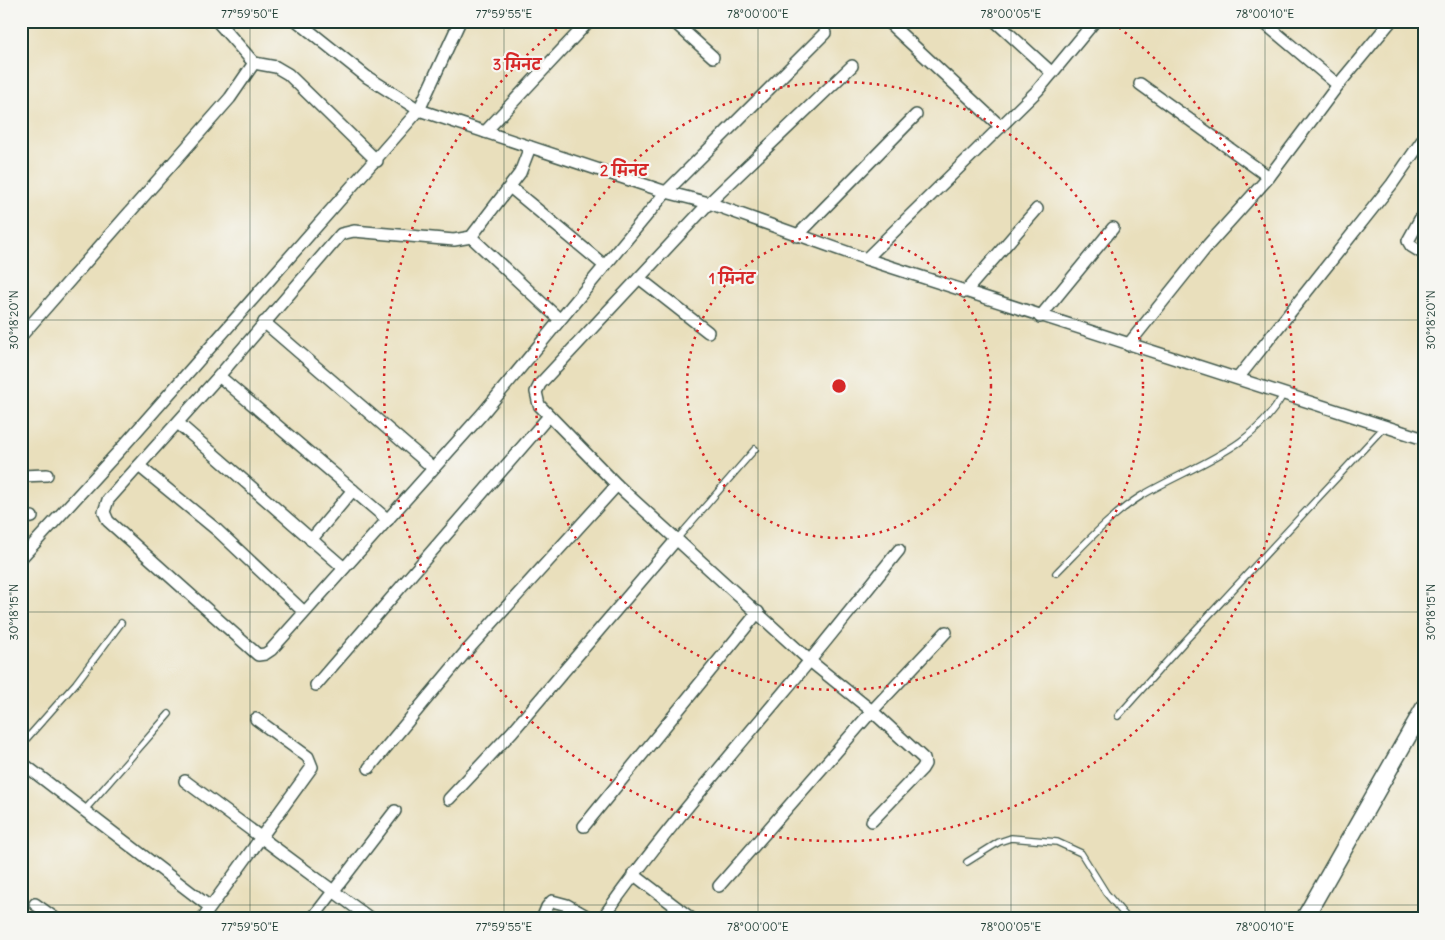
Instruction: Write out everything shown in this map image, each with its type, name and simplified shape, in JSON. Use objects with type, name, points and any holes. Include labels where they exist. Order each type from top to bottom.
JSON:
[{"type":"street","points":[[217,21],[254,63],[276,67],[288,74],[377,161]]},
{"type":"street","points":[[297,21],[367,77],[420,110],[666,192],[709,203],[797,236],[965,292],[1424,439]]},
{"type":"street","points":[[21,558],[377,161],[420,110],[460,21]]},
{"type":"street","points":[[485,132],[589,21]]},
{"type":"street","points":[[673,21],[713,57]]},
{"type":"street","points":[[887,21],[1002,127]]},
{"type":"street","points":[[995,21],[1052,73]]},
{"type":"street","points":[[866,259],[1002,127],[1052,73],[1095,21]]},
{"type":"street","points":[[1262,21],[1338,85]]},
{"type":"street","points":[[1128,345],[1208,245],[1269,177],[1338,85],[1391,21]]},
{"type":"street","points":[[530,147],[520,173],[471,237],[454,240],[346,231],[336,239],[178,423],[108,500],[104,512],[106,518],[258,655],[265,654],[483,413],[666,192],[825,33]]},
{"type":"street","points":[[21,336],[230,98],[254,63]]},
{"type":"street","points":[[852,66],[709,203],[540,384],[536,392],[536,399],[549,416],[617,485],[676,540],[758,612],[810,661],[872,711],[920,754],[925,764],[872,821]]},
{"type":"street","points":[[1140,84],[1269,177]]},
{"type":"street","points":[[797,236],[916,114]]},
{"type":"street","points":[[1238,378],[1392,184],[1424,138]]},
{"type":"street","points":[[510,187],[605,266]]},
{"type":"street","points":[[965,292],[1037,209]]},
{"type":"street","points":[[1424,212],[1408,241],[1411,246],[1424,254]]},
{"type":"street","points":[[1040,316],[1113,228]]},
{"type":"street","points":[[471,237],[560,319]]},
{"type":"street","points":[[639,278],[708,332]]},
{"type":"street","points":[[264,322],[433,468]]},
{"type":"street","points":[[219,376],[388,520]]},
{"type":"street","points":[[316,685],[549,416]]},
{"type":"street","points":[[178,423],[344,568]]},
{"type":"street","points":[[139,466],[217,530],[304,612]]},
{"type":"street","points":[[21,476],[47,475]]},
{"type":"street","points":[[369,768],[464,656],[617,485]]},
{"type":"street","points":[[311,540],[353,490]]},
{"type":"street","points":[[449,799],[512,732],[676,540]]},
{"type":"street","points":[[602,919],[633,874],[810,661],[899,550]]},
{"type":"street","points":[[584,826],[758,612]]},
{"type":"street","points":[[719,886],[872,711],[946,632]]},
{"type":"street","points":[[1304,919],[1424,708]]},
{"type":"street","points":[[202,919],[260,835],[312,767],[308,758],[256,719]]},
{"type":"street","points":[[21,762],[83,812],[210,907]]},
{"type":"street","points":[[186,781],[371,919]]},
{"type":"street","points":[[312,919],[333,889],[395,811]]},
{"type":"street","points":[[633,874],[692,919]]},
{"type":"street","points":[[542,919],[546,907],[552,901],[567,905],[592,919]]},
{"type":"street","points":[[35,904],[56,919]]},
{"type":"lane","points":[[1056,573],[1094,534],[1140,497],[1230,449],[1252,434],[1276,409],[1284,393]]},
{"type":"lane","points":[[1118,716],[1185,641],[1385,426]]},
{"type":"lane","points":[[676,540],[755,449]]},
{"type":"lane","points":[[21,745],[76,683],[121,623]]},
{"type":"lane","points":[[83,812],[169,714]]},
{"type":"lane","points":[[967,862],[999,842],[1011,838],[1058,842],[1081,853],[1106,893],[1128,919]]}]
